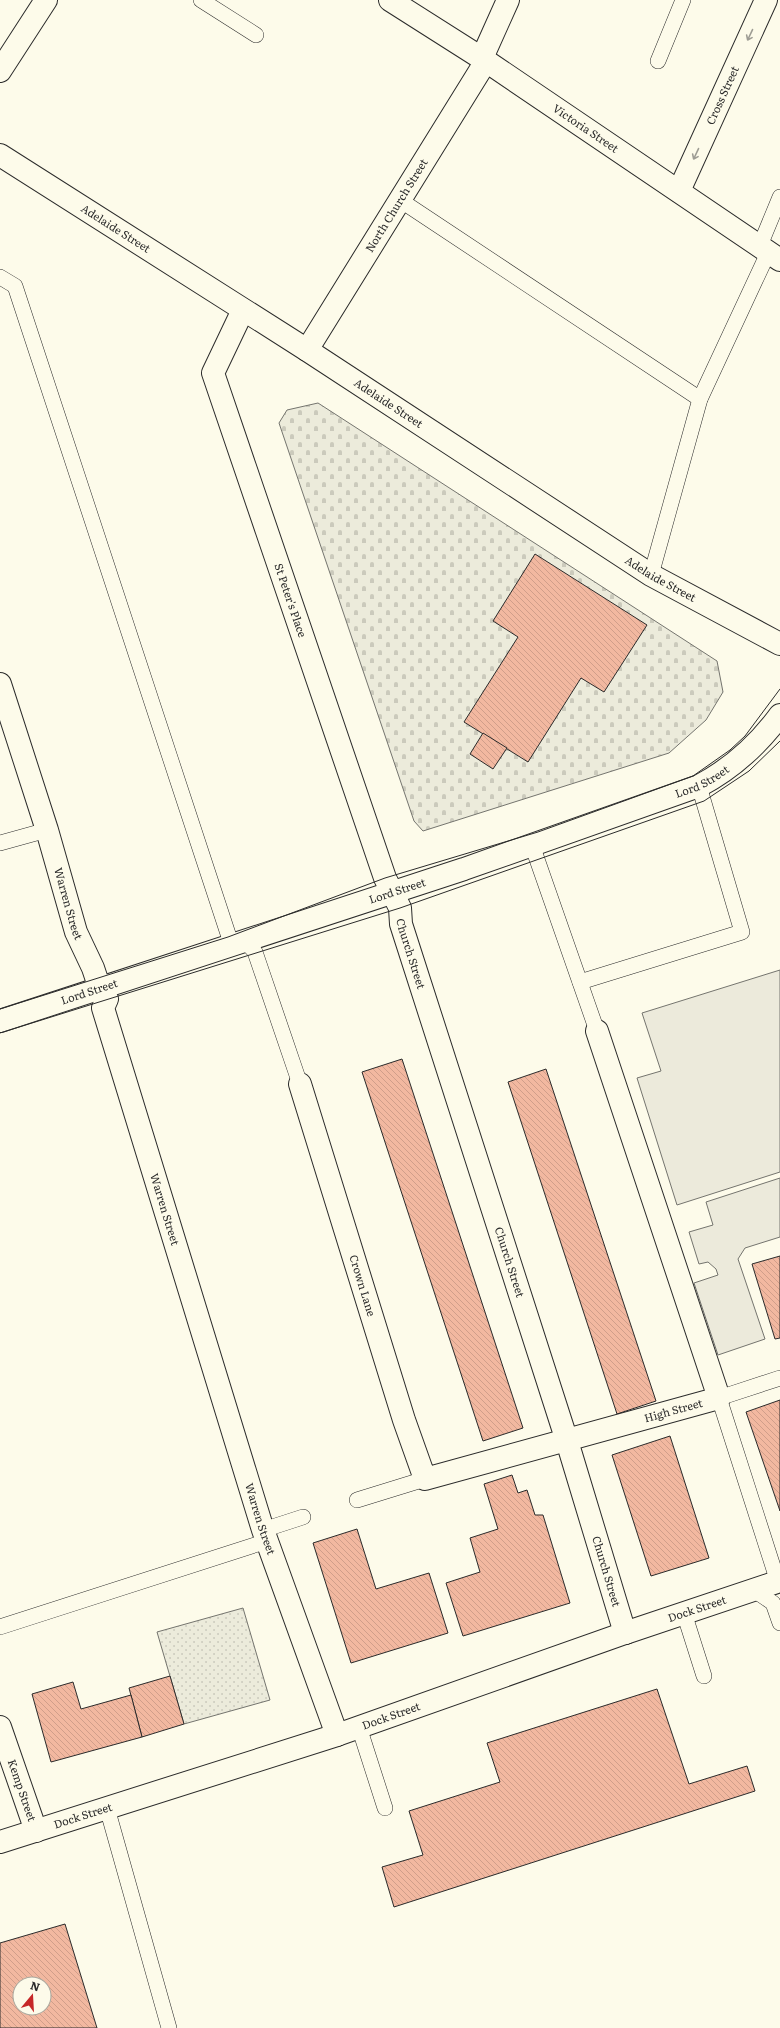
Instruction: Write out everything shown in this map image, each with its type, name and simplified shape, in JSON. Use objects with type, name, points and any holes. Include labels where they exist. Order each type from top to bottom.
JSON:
[{"type":"main road","points":[[0,72],[46,0]]},
{"type":"main road","name":"Victoria Street","points":[[390,0],[484,60],[679,191],[769,254]]},
{"type":"main road","name":"North Church Street","points":[[307,350],[400,200],[484,60],[508,0]]},
{"type":"main road","name":"Cross Street","points":[[679,191],[766,0]]},
{"type":"main road","name":"Adelaide Street","points":[[0,155],[307,350],[651,576],[780,644]]},
{"type":"main road","name":"St Peter's Place","points":[[243,310],[213,373],[391,893]]},
{"type":"main road","name":"Warren Street","points":[[0,684],[47,830],[76,932],[93,968],[100,990],[107,999],[103,1008],[265,1536],[337,1736]]},
{"type":"main road","name":"Lord Street","points":[[0,1021],[245,947],[391,893],[699,786],[719,775],[739,760],[778,722]]},
{"type":"main road","name":"Church Street","points":[[391,893],[400,908],[401,924],[567,1441],[625,1633]]},
{"type":"main road","points":[[597,1031],[719,1398]]},
{"type":"main road","name":"Crown Lane","points":[[300,1084],[404,1420],[425,1480]]},
{"type":"main road","name":"High Street","points":[[567,1441],[719,1398]]},
{"type":"main road","points":[[425,1480],[567,1441]]},
{"type":"main road","name":"Dock Street","points":[[0,1842],[337,1736],[625,1633],[779,1582]]},
{"type":"main road","name":"Kemp Street","points":[[0,1727],[36,1831]]},
{"type":"lane","points":[[200,0],[256,35]]},
{"type":"lane","points":[[658,61],[684,0]]},
{"type":"lane","points":[[651,576],[700,399],[769,254],[780,197]]},
{"type":"lane","points":[[400,200],[700,399]]},
{"type":"lane","name":"Crown Lane","points":[[0,277],[15,286],[245,947],[300,1084]]},
{"type":"lane","points":[[580,982],[742,932],[699,786]]},
{"type":"lane","points":[[0,843],[47,830]]},
{"type":"lane","points":[[532,845],[597,1031]]},
{"type":"lane","name":"High Street","points":[[719,1398],[780,1378]]},
{"type":"lane","points":[[719,1398],[779,1582]]},
{"type":"lane","points":[[357,1500],[425,1480]]},
{"type":"lane","points":[[0,1627],[265,1536],[303,1517]]},
{"type":"lane","points":[[754,1590],[773,1603],[780,1623]]},
{"type":"lane","points":[[684,1613],[704,1676]]},
{"type":"lane","points":[[359,1727],[385,1808]]},
{"type":"lane","points":[[107,1808],[169,2028]]},
{"type":"green space","points":[[318,403],[717,661],[723,692],[706,720],[669,753],[423,831],[414,821],[279,423],[287,410]]},
{"type":"green space","points":[[243,1608],[270,1700],[184,1724],[157,1632]]},
{"type":"shaded area","points":[[780,970],[780,1172],[677,1205],[637,1078],[661,1071],[642,1013]]},
{"type":"shaded area","points":[[780,1178],[780,1237],[745,1248],[738,1259],[765,1339],[718,1355],[694,1283],[718,1275],[716,1269],[708,1262],[699,1264],[689,1232],[713,1225],[706,1202]]},
{"type":"building","points":[[535,554],[647,625],[604,692],[581,678],[528,762],[464,722],[518,637],[493,621]]},
{"type":"building","points":[[483,733],[507,748],[493,769],[470,754]]},
{"type":"building","points":[[402,1059],[523,1428],[483,1441],[362,1072]]},
{"type":"building","points":[[546,1069],[656,1401],[617,1414],[508,1082]]},
{"type":"building","points":[[780,1256],[780,1338],[775,1339],[752,1264]]},
{"type":"building","points":[[780,1400],[780,1511],[746,1412]]},
{"type":"building","points":[[670,1436],[709,1558],[651,1576],[612,1455]]},
{"type":"building","points":[[512,1475],[518,1493],[527,1490],[535,1515],[543,1515],[570,1603],[463,1636],[446,1583],[480,1572],[470,1538],[498,1529],[484,1484]]},
{"type":"building","points":[[357,1529],[376,1589],[429,1573],[448,1633],[351,1663],[313,1543]]},
{"type":"building","points":[[170,1676],[184,1724],[142,1737],[129,1688]]},
{"type":"building","points":[[73,1682],[81,1709],[131,1695],[142,1737],[51,1762],[32,1694]]},
{"type":"building","points":[[657,1689],[689,1784],[747,1766],[755,1791],[394,1907],[382,1867],[423,1855],[409,1811],[500,1782],[487,1743]]},
{"type":"building","points":[[65,1924],[97,2028],[0,2028],[0,1943]]},
{"type":"tram line","points":[[0,1009],[228,937],[385,878],[538,832],[693,776],[730,750],[745,736],[780,689]]},
{"type":"tram line","points":[[0,1033],[400,908],[704,801],[749,771],[780,741]]}]
